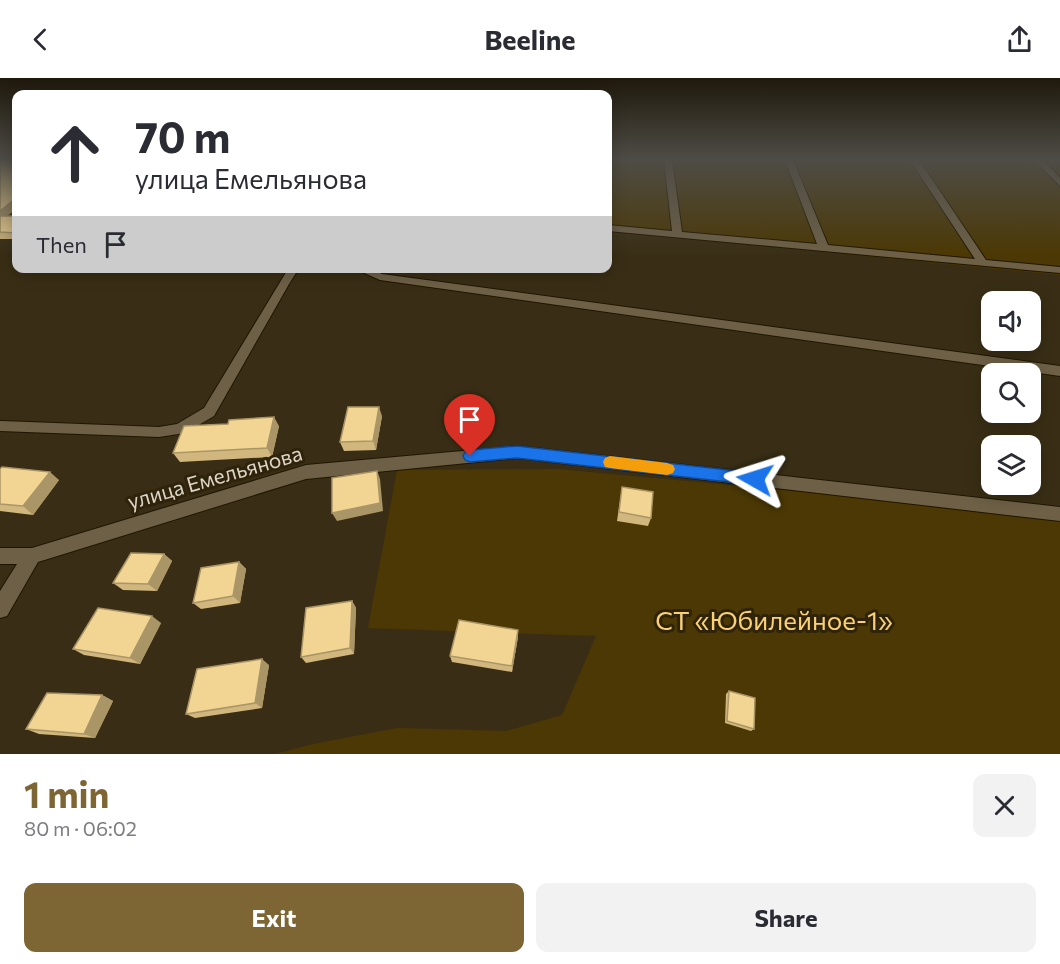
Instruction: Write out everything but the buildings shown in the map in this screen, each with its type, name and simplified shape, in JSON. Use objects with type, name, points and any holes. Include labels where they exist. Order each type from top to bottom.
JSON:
[{"type":"street","name":"улица Емельянова","points":[[0,556],[32,556],[306,472],[517,452]]},
{"type":"street","points":[[0,609],[32,556]]},
{"type":"lane","points":[[672,192],[677,234]]},
{"type":"lane","points":[[802,192],[824,248]]},
{"type":"lane","points":[[935,192],[983,263]]},
{"type":"lane","points":[[612,228],[1060,270]]},
{"type":"lane","points":[[2,426],[159,432],[180,429],[209,412],[291,273]]},
{"type":"lane","points":[[370,273],[380,277],[1060,371]]},
{"type":"lane","points":[[517,452],[1060,514]]},
{"type":"green space","points":[[612,192],[1060,192],[1060,275],[612,231]]},
{"type":"green space","name":"СТ «Юбилейное-1»","points":[[558,469],[1060,516],[1060,754],[275,754],[313,744],[397,728],[506,731],[562,715],[596,636],[368,628],[397,470]]},
{"type":"slow traffic","points":[[610,462],[667,469]]},
{"type":"route","points":[[470,456],[517,452],[755,479]]}]
